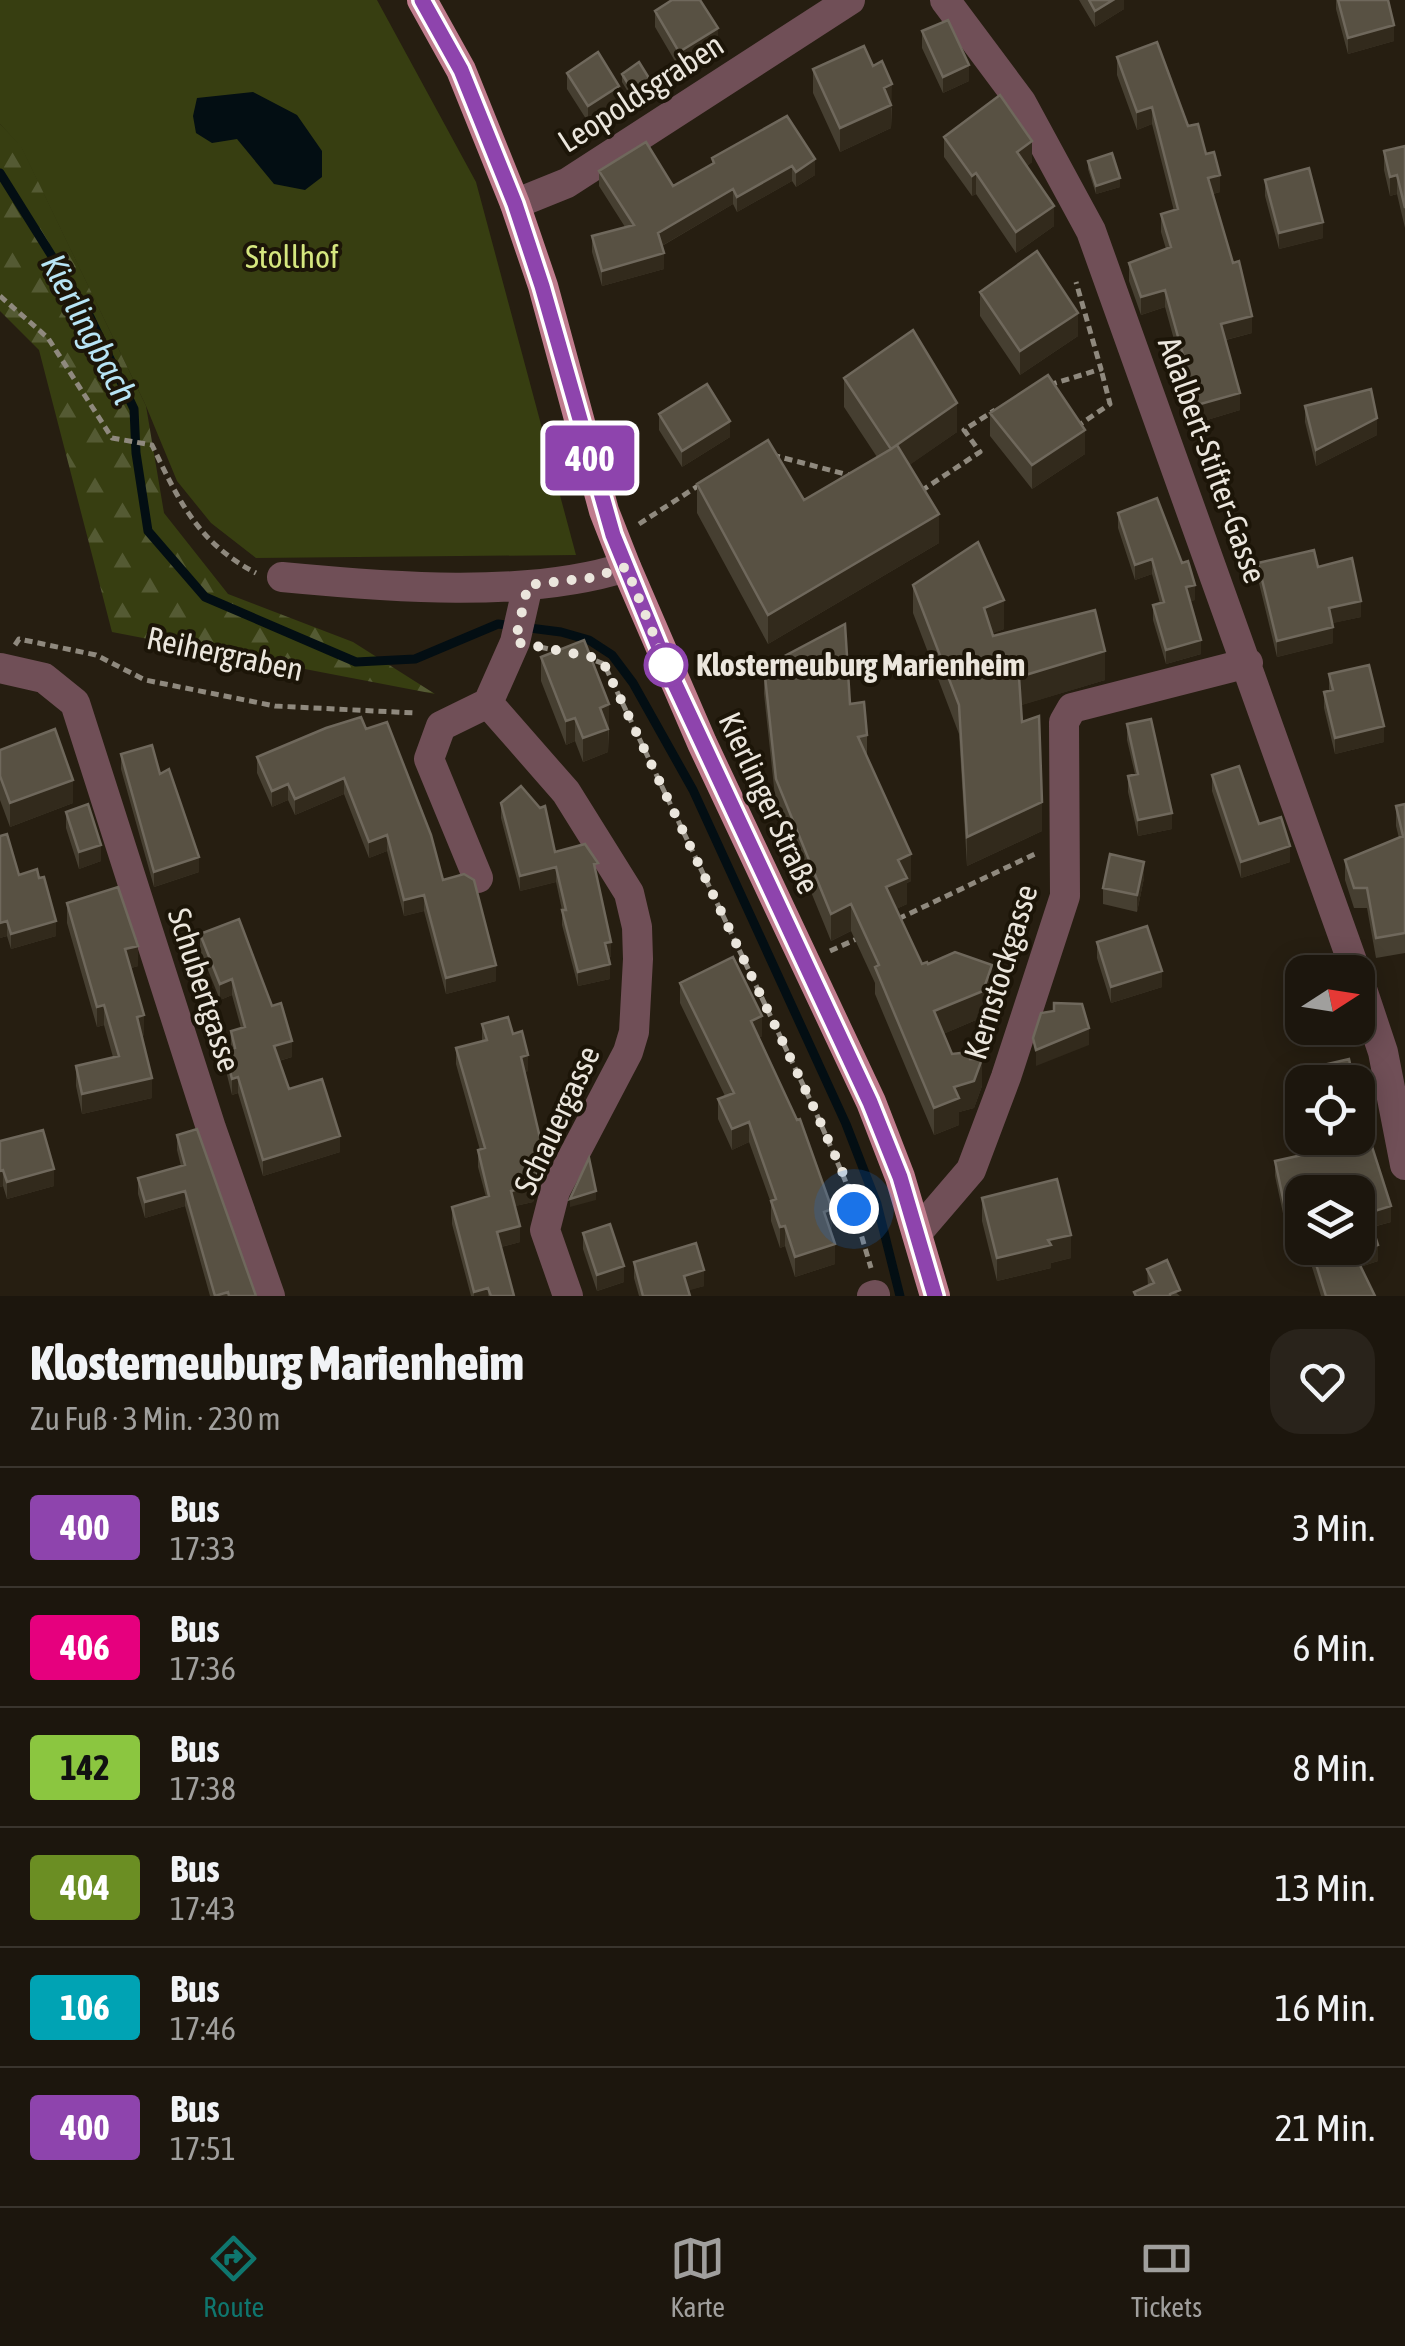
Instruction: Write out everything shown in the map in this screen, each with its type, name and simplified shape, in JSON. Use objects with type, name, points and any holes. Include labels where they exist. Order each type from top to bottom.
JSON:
[{"type":"main road","name":"Kierlinger Straße","points":[[422,0],[461,70],[515,204],[542,286],[604,511],[626,567],[667,667],[870,1102],[900,1177],[935,1296]]},
{"type":"street","name":"Leopoldsgraben","points":[[515,204],[566,183],[850,0]]},
{"type":"street","name":"Adalbert-Stifter-Gasse","points":[[945,0],[1021,102],[1091,231],[1350,955]]},
{"type":"street","points":[[282,577],[526,597],[626,567]]},
{"type":"street","points":[[478,878],[429,759],[441,726],[488,703],[515,642],[526,597]]},
{"type":"street","name":"Schubertgasse","points":[[5,659],[44,678],[76,703],[211,1128],[270,1296]]},
{"type":"street","name":"Kernstockgasse","points":[[916,1233],[971,1170],[1065,896],[1064,722],[1072,708],[1248,663]]},
{"type":"street","name":"Schauergasse","points":[[488,703],[566,792],[629,893],[637,927],[631,1042],[555,1191],[546,1230],[568,1296]]},
{"type":"street","name":"Adalbert-Stifter-Gasse","points":[[1375,1028],[1405,1164]]},
{"type":"path","points":[[1074,277],[1110,404],[1074,428]]},
{"type":"path","points":[[0,296],[48,338],[112,438],[152,445],[196,527],[228,558],[256,572],[282,577]]},
{"type":"path","points":[[1036,389],[1100,369]]},
{"type":"path","points":[[964,430],[1006,403]]},
{"type":"path","points":[[917,493],[980,452],[954,416]]},
{"type":"path","points":[[760,452],[864,480]]},
{"type":"path","points":[[645,522],[710,478]]},
{"type":"path","name":"Reihergraben","points":[[5,659],[19,639],[96,655],[145,680],[275,706],[430,714],[450,720]]},
{"type":"path","points":[[515,642],[596,658],[604,664],[846,1180],[870,1266],[873,1296]]},
{"type":"path","points":[[889,923],[1065,840]]},
{"type":"path","points":[[840,946],[874,930]]},
{"type":"green space","name":"Stollhof","points":[[0,0],[377,0],[476,182],[576,555],[256,558],[211,523],[177,481],[146,406],[21,147],[0,124]]},
{"type":"green space","points":[[0,124],[21,146],[146,406],[164,513],[228,594],[353,642],[435,694],[112,632],[39,350],[0,311]]},
{"type":"shaded area","points":[[253,92],[297,115],[322,151],[322,177],[305,190],[274,184],[237,139],[212,143],[196,133],[193,116],[197,98]]},
{"type":"building","points":[[672,0],[700,0],[718,28],[679,52],[655,11]]},
{"type":"building","points":[[1089,0],[1113,0],[1095,11]]},
{"type":"building","points":[[1338,0],[1388,0],[1394,25],[1348,38]]},
{"type":"building","points":[[948,20],[969,65],[943,77],[922,31]]},
{"type":"building","points":[[1157,42],[1188,126],[1198,124],[1206,154],[1214,152],[1220,175],[1208,178],[1233,263],[1239,261],[1252,316],[1221,324],[1240,393],[1197,405],[1165,290],[1141,297],[1129,263],[1171,247],[1161,214],[1178,209],[1152,107],[1137,112],[1117,57]]},
{"type":"building","points":[[864,46],[873,66],[882,61],[892,84],[884,88],[891,105],[840,128],[813,69]]},
{"type":"building","points":[[598,52],[619,86],[588,106],[567,73]]},
{"type":"building","points":[[639,62],[657,91],[639,102],[622,74]]},
{"type":"building","points":[[1000,95],[1032,141],[1017,152],[1054,206],[1016,232],[976,173],[972,176],[944,137]]},
{"type":"building","points":[[787,116],[815,159],[796,172],[792,166],[737,197],[733,189],[658,233],[664,253],[602,271],[592,236],[634,225],[599,171],[646,142],[673,186],[714,163],[712,158]]},
{"type":"building","points":[[1405,146],[1405,208],[1397,175],[1390,177],[1384,151]]},
{"type":"building","points":[[1112,153],[1120,178],[1096,186],[1088,161]]},
{"type":"building","points":[[1309,168],[1323,222],[1279,233],[1265,180]]},
{"type":"building","points":[[1037,251],[1078,313],[1020,351],[980,292]]},
{"type":"building","points":[[913,330],[957,403],[891,449],[844,378]]},
{"type":"building","points":[[1048,375],[1085,430],[1032,465],[990,413]]},
{"type":"building","points":[[707,384],[730,421],[682,451],[659,414]]},
{"type":"building","points":[[1371,389],[1377,418],[1316,450],[1305,406]]},
{"type":"building","points":[[768,440],[804,500],[897,445],[939,514],[768,615],[697,484]]},
{"type":"building","points":[[1157,498],[1182,563],[1188,561],[1195,585],[1186,587],[1201,640],[1166,650],[1153,605],[1164,602],[1152,559],[1135,565],[1118,513]]},
{"type":"building","points":[[978,542],[1004,600],[984,608],[993,636],[1095,610],[1105,651],[1019,677],[1022,722],[1039,716],[1042,802],[967,837],[959,705],[913,585]]},
{"type":"building","points":[[1314,550],[1318,567],[1352,558],[1361,601],[1329,608],[1333,627],[1277,641],[1258,563]]},
{"type":"building","points":[[845,624],[850,704],[864,702],[867,735],[858,737],[911,854],[898,860],[907,878],[886,887],[922,964],[955,952],[992,965],[983,991],[934,1011],[952,1054],[970,1052],[970,1059],[982,1059],[974,1081],[954,1087],[959,1098],[934,1108],[851,904],[831,914],[776,779],[764,667]]},
{"type":"building","points":[[584,640],[609,704],[600,708],[608,729],[583,738],[575,718],[566,721],[541,657]]},
{"type":"building","points":[[1369,665],[1384,726],[1335,738],[1324,692],[1333,690],[1329,674]]},
{"type":"building","points":[[361,717],[366,729],[387,722],[431,835],[443,880],[464,874],[474,880],[496,965],[446,978],[424,895],[404,900],[387,835],[369,842],[344,778],[295,799],[288,784],[272,791],[257,757]]},
{"type":"building","points":[[1151,719],[1172,813],[1138,820],[1128,776],[1138,774],[1127,724]]},
{"type":"building","points":[[55,729],[73,780],[10,803],[0,776],[0,750]]},
{"type":"building","points":[[152,745],[160,774],[169,769],[199,857],[154,872],[121,754]]},
{"type":"building","points":[[1239,766],[1259,824],[1281,817],[1290,846],[1241,862],[1212,775]]},
{"type":"building","points":[[521,786],[540,808],[545,806],[555,852],[585,844],[598,863],[594,864],[611,942],[605,943],[610,964],[578,972],[556,867],[520,876],[501,803]]},
{"type":"building","points":[[88,804],[101,845],[79,852],[66,812]]},
{"type":"building","points":[[1405,804],[1405,933],[1376,938],[1367,888],[1354,888],[1345,860],[1403,836],[1396,806]]},
{"type":"building","points":[[7,834],[19,875],[37,869],[39,878],[44,877],[56,921],[11,934],[7,921],[0,923],[0,836]]},
{"type":"building","points":[[1110,854],[1144,862],[1137,895],[1103,888]]},
{"type":"building","points":[[118,887],[138,946],[125,949],[144,1015],[137,1017],[152,1078],[82,1094],[76,1066],[119,1056],[104,1005],[97,1007],[67,903]]},
{"type":"building","points":[[239,919],[272,1006],[281,1003],[292,1041],[274,1046],[289,1089],[322,1079],[340,1136],[263,1160],[238,1077],[232,1079],[225,1051],[235,1048],[231,1031],[245,1027],[232,979],[220,984],[200,934]]},
{"type":"building","points":[[1147,926],[1162,971],[1111,987],[1097,942]]},
{"type":"building","points":[[733,957],[762,1016],[751,1021],[797,1120],[800,1119],[832,1209],[824,1212],[835,1244],[795,1257],[785,1226],[780,1227],[771,1201],[776,1199],[749,1122],[732,1129],[718,1099],[734,1093],[680,983]]},
{"type":"building","points":[[1054,1003],[1082,1004],[1089,1028],[1036,1050],[1033,1038],[1041,1013],[1054,1011]]},
{"type":"building","points":[[508,1017],[513,1034],[522,1031],[528,1055],[521,1057],[544,1155],[533,1186],[511,1191],[520,1226],[497,1232],[514,1296],[491,1296],[488,1288],[474,1292],[452,1207],[489,1196],[478,1150],[485,1148],[456,1048],[487,1040],[482,1024]]},
{"type":"building","points":[[1349,1059],[1350,1065],[1323,1065]]},
{"type":"building","points":[[197,1129],[256,1296],[229,1296],[228,1292],[215,1296],[185,1191],[145,1202],[138,1178],[185,1165],[177,1135]]},
{"type":"building","points":[[43,1130],[54,1169],[7,1182],[3,1170],[0,1171],[0,1141]]},
{"type":"building","points":[[1302,1155],[1375,1155],[1391,1206],[1375,1211],[1375,1175],[1285,1175],[1284,1203],[1275,1161]]},
{"type":"building","points":[[589,1158],[596,1191],[570,1199]]},
{"type":"building","points":[[1057,1179],[1071,1235],[1048,1240],[1051,1245],[997,1258],[982,1198]]},
{"type":"building","points":[[610,1224],[624,1266],[597,1275],[583,1233]]},
{"type":"building","points":[[696,1243],[704,1270],[684,1276],[690,1296],[643,1296],[634,1262]]},
{"type":"building","points":[[1167,1260],[1180,1290],[1170,1296],[1136,1296],[1134,1292],[1154,1283],[1147,1269]]},
{"type":"building","points":[[1316,1265],[1360,1265],[1375,1296],[1326,1296]]},
{"type":"waterway","name":"Kierlingbach","points":[[0,173],[90,317],[134,409],[136,453],[148,531],[205,597],[356,662],[415,659],[498,624],[561,632],[589,640],[612,655],[633,683],[693,790],[846,1124],[877,1204],[900,1296]]},
{"type":"bus line","name":"400","points":[[422,0],[461,70],[515,204],[613,535],[667,667],[870,1102],[900,1177],[935,1296]]},
{"type":"place","name":"Klosterneuburg Marienheim","points":[[666,665]]},
{"type":"route","points":[[666,665],[626,567],[590,578],[528,585],[515,642],[596,658],[604,664],[814,1108],[846,1180],[854,1209]]}]
